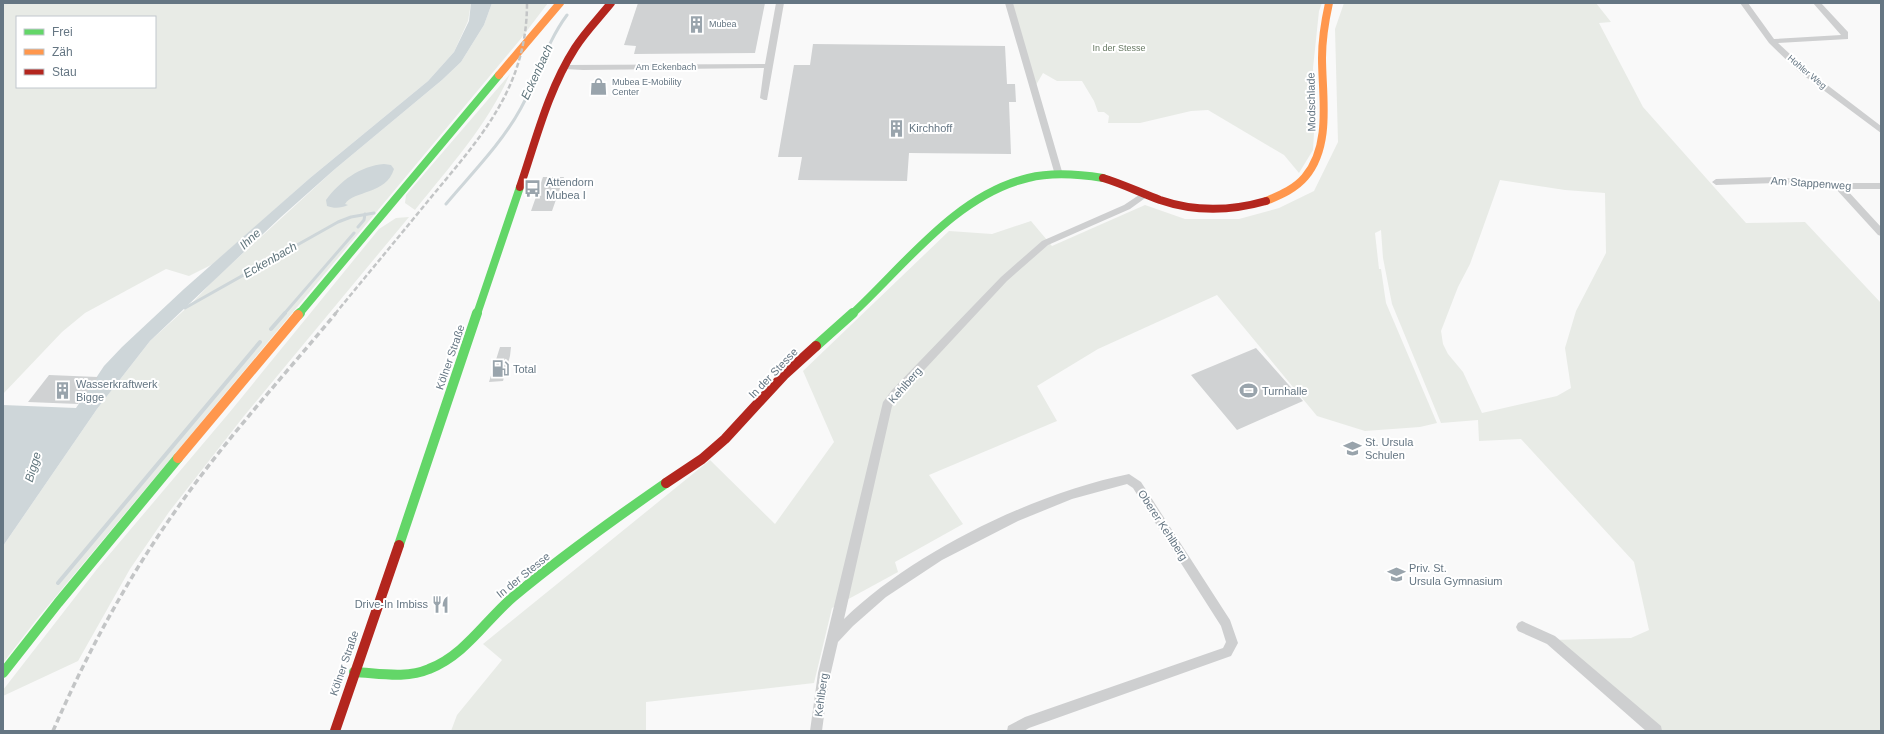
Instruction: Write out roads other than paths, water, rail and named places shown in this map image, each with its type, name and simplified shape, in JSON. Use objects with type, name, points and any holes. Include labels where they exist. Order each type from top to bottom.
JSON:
[{"type":"street","points":[[3,673],[58,603],[458,123],[560,3]]},
{"type":"street","name":"Kölner Straße","points":[[335,731],[354,672],[425,471],[550,99],[564,67],[575,48],[611,3]]},
{"type":"street","points":[[764,98],[768,66],[780,3]]},
{"type":"street","points":[[1009,3],[1045,132],[1055,157],[1059,175]]},
{"type":"street","name":"Modschlade","points":[[1059,175],[1098,178],[1117,182],[1174,204],[1210,209],[1235,208],[1254,205],[1287,192],[1305,176],[1318,155],[1323,137],[1322,47],[1324,28],[1330,3]]},
{"type":"street","name":"Hohler Weg","points":[[1744,3],[1772,41],[1802,70],[1881,130]]},
{"type":"street","points":[[1772,41],[1845,37],[1845,34],[1817,3]]},
{"type":"street","name":"Am Eckenbach","points":[[564,67],[768,66]]},
{"type":"street","name":"In der Stesse","points":[[354,672],[412,673],[424,671],[450,659],[471,640],[504,605],[563,558],[715,449],[751,413],[782,377],[858,309],[948,223],[982,196],[1012,180],[1059,175]]},
{"type":"street","name":"Am Stappenweg","points":[[1716,182],[1776,180],[1838,186],[1881,186]]},
{"type":"street","points":[[1838,186],[1881,233]]},
{"type":"street","name":"Kehlberg","points":[[816,731],[818,700],[824,668],[833,639],[887,405],[896,393],[1004,279],[1045,243],[1126,208],[1145,194]]},
{"type":"street","name":"Oberer Kehlberg","points":[[833,639],[848,622],[905,576],[959,545],[1044,504],[1104,483],[1129,479],[1137,485],[1226,624],[1232,643],[1227,652],[1025,723],[1013,731]]},
{"type":"street","points":[[1522,627],[1551,640],[1656,731]]},
{"type":"water","points":[[471,3],[492,3],[484,25],[461,62],[442,80],[335,169],[281,217],[150,341],[97,409],[3,546],[3,405],[76,408],[104,366],[122,347],[184,289],[310,178],[428,81],[454,52],[469,21]]},
{"type":"water","points":[[375,165],[391,165],[394,169],[390,177],[384,183],[377,188],[355,196],[345,204],[348,205],[335,208],[327,206],[326,200],[344,181],[359,171]]},
{"type":"waterway","name":"Eckenbach","points":[[446,204],[486,158],[513,121],[527,96],[553,37],[567,15]]},
{"type":"waterway","name":"Eckenbach","points":[[365,215],[374,213]]},
{"type":"waterway","name":"Eckenbach","points":[[185,308],[338,222],[351,217],[365,215]]},
{"type":"waterway","points":[[358,227],[364,220],[365,215]]},
{"type":"waterway","points":[[284,314],[354,233]]},
{"type":"waterway","points":[[271,329],[285,313]]},
{"type":"waterway","points":[[58,583],[260,342]]},
{"type":"railway","points":[[335,314],[465,156],[497,111],[519,62],[525,34],[527,3]]},
{"type":"railway","points":[[53,731],[80,673],[109,617],[158,536],[194,484],[336,313]]},
{"type":"place","name":"Mubea","points":[[696,24]]},
{"type":"place","name":"Mubea E-Mobility Center","points":[[599,87]]},
{"type":"place","name":"Kirchhoff","points":[[896,128]]},
{"type":"place","name":"Attendorn Mubea I","points":[[533,188]]},
{"type":"place","name":"Total","points":[[500,369]]},
{"type":"place","name":"Wasserkraftwerk Bigge","points":[[63,390]]},
{"type":"place","name":"Turnhalle","points":[[1249,391]]},
{"type":"place","name":"St. Ursula Schulen","points":[[1352,448]]},
{"type":"place","name":"Priv. St. Ursula Gymnasium","points":[[1396,574]]},
{"type":"place","name":"Drive-In Imbiss","points":[[441,604]]},
{"type":"water label","name":"Ihne","points":[[250,239]]},
{"type":"water label","name":"Bigge","points":[[33,467]]}]
